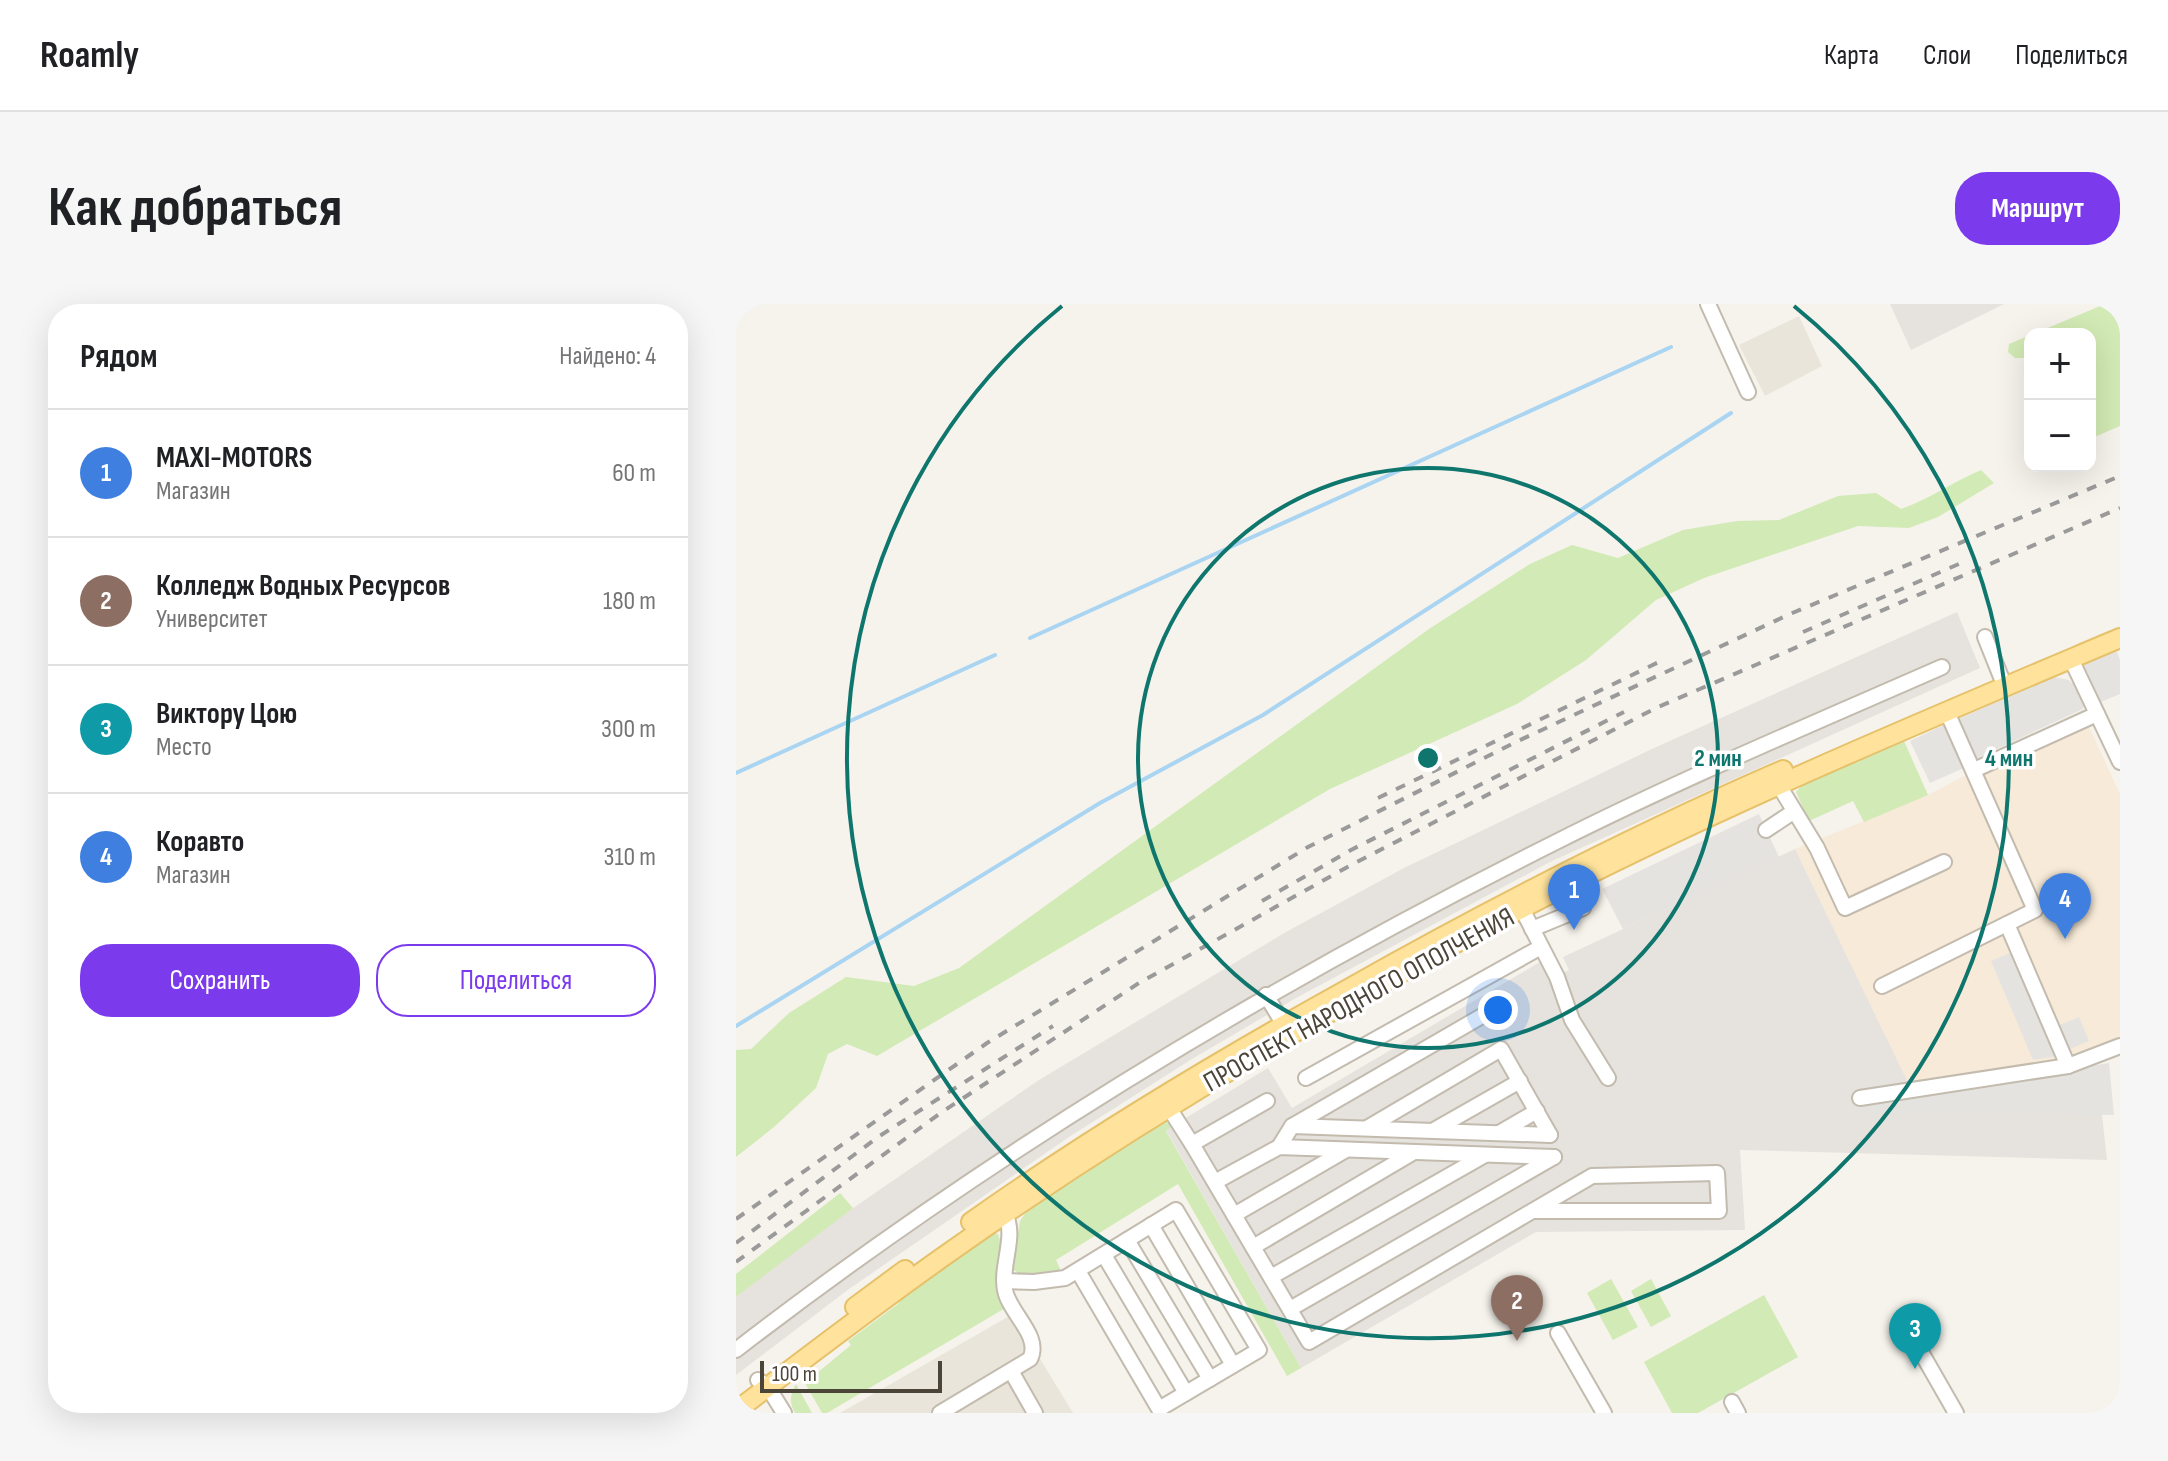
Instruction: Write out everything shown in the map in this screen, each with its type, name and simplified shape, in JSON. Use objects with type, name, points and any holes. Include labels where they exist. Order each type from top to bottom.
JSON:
[{"type":"main road","name":"ПРОСПЕКТ НАРОДНОГО ОПОЛЧЕНИЯ","points":[[736,1411],[880,1287],[998,1204],[1163,1096],[1284,1025],[1556,875],[2120,626]]},
{"type":"main road","name":"ПРОСПЕКТ НАРОДНОГО ОПОЛЧЕНИЯ","points":[[736,1397],[762,1387],[1005,1214],[1169,1108],[1305,1027],[1522,909],[1775,780],[1947,712],[2120,638]]},
{"type":"street","points":[[1708,304],[1748,392]]},
{"type":"street","points":[[1985,637],[2001,677]]},
{"type":"street","points":[[2071,659],[2120,762]]},
{"type":"street","points":[[736,1350],[822,1283],[997,1161],[1266,995],[1552,843],[1671,786],[1942,667]]},
{"type":"street","points":[[1882,986],[2035,910],[1947,712]]},
{"type":"street","points":[[1974,770],[2097,714]]},
{"type":"street","points":[[1775,780],[1817,848],[1845,908],[1944,862]]},
{"type":"street","points":[[1766,830],[1793,812]]},
{"type":"street","points":[[1532,929],[1583,908]]},
{"type":"street","points":[[1522,909],[1557,977],[1572,1020],[1608,1078]]},
{"type":"street","points":[[2007,924],[2068,1066]]},
{"type":"street","points":[[1306,1078],[1541,947]]},
{"type":"street","points":[[1266,995],[1284,1025]]},
{"type":"street","points":[[1215,1182],[1279,1147],[1292,1126],[1494,1009]]},
{"type":"street","points":[[1860,1098],[2068,1066],[2120,1046]]},
{"type":"street","points":[[1292,1126],[1366,1129],[1550,1135],[1501,1049],[1366,1129]]},
{"type":"street","points":[[1433,1131],[1520,1081]]},
{"type":"street","points":[[1192,1144],[1267,1101]]},
{"type":"street","points":[[1169,1108],[1309,1342],[1532,1211],[1592,1176],[1717,1173],[1719,1211],[1532,1211]]},
{"type":"street","points":[[1499,1133],[1537,1111]]},
{"type":"street","points":[[1279,1147],[1554,1157],[1290,1309]]},
{"type":"street","points":[[1234,1215],[1346,1150]]},
{"type":"street","points":[[1253,1247],[1414,1152]]},
{"type":"street","points":[[1271,1277],[1486,1155]]},
{"type":"street","points":[[1005,1281],[1064,1279],[1176,1210],[1259,1350],[1159,1409],[1078,1271]]},
{"type":"street","points":[[940,1413],[1030,1359],[1033,1352],[1032,1342],[1005,1292],[1009,1229],[1005,1214]]},
{"type":"street","points":[[1151,1225],[1233,1365]]},
{"type":"street","points":[[1127,1240],[1210,1379]]},
{"type":"street","points":[[1104,1255],[1186,1393]]},
{"type":"street","points":[[1558,1333],[1604,1413]]},
{"type":"street","points":[[1913,1338],[1956,1413]]},
{"type":"street","points":[[1011,1371],[1035,1413]]},
{"type":"street","points":[[762,1387],[772,1413]]},
{"type":"street","points":[[762,1387],[784,1413]]},
{"type":"shaded area","points":[[1890,304],[2004,304],[1911,350]]},
{"type":"shaded area","points":[[1799,316],[1822,366],[1765,396],[1739,345]]},
{"type":"shaded area","points":[[1957,612],[1980,668],[1550,862],[1296,998],[1069,1137],[849,1289],[736,1375],[736,1297],[817,1233],[1039,1080],[1286,932],[1404,868],[1654,748]]},
{"type":"shaded area","points":[[2116,650],[2120,660],[2120,694],[2101,702],[2083,663]]},
{"type":"shaded area","points":[[2054,677],[2069,680],[2080,691],[2085,699],[2083,709],[1977,758],[1958,719]]},
{"type":"shaded area","points":[[2083,714],[2120,794],[2120,1050],[1913,1094],[1795,849],[1928,795]]},
{"type":"shaded area","points":[[1946,724],[1966,767],[1930,783],[1910,741]]},
{"type":"shaded area","points":[[1759,814],[1779,857],[1623,929],[1602,889]]},
{"type":"shaded area","points":[[1795,849],[1913,1093],[2096,1061],[2107,1160],[1740,1150],[1745,1230],[1536,1232],[1301,1368],[1166,1130],[1268,1068],[1292,1108],[1540,962],[1550,980],[1569,970],[1563,957]]},
{"type":"shaded area","points":[[2012,952],[2058,1056],[2033,1060],[1991,961]]},
{"type":"shaded area","points":[[2079,1017],[2089,1041],[2070,1049],[2060,1025]]},
{"type":"shaded area","points":[[2109,1063],[2114,1115],[1865,1113],[1864,1102]]},
{"type":"shaded area","points":[[1013,1314],[1073,1413],[840,1413],[999,1322]]},
{"type":"green space","points":[[2105,304],[2120,304],[2120,426],[2096,436],[2096,328],[2047,328]]},
{"type":"green space","points":[[2024,338],[2024,358],[2015,358],[2008,352],[2009,344]]},
{"type":"green space","points":[[1981,470],[1994,483],[1938,517],[1909,528],[1858,526],[1704,578],[1656,600],[1586,660],[1517,704],[1330,789],[877,1056],[847,1044],[828,1054],[816,1088],[736,1157],[736,1050],[751,1049],[789,1013],[846,977],[914,986],[959,968],[1429,629],[1530,564],[1572,545],[1618,558],[1683,530],[1737,521],[1779,520],[1838,496],[1876,493],[1901,509]]},
{"type":"green space","points":[[1904,741],[1928,795],[1864,822],[1853,801],[1809,821],[1796,792],[1802,785]]},
{"type":"green space","points":[[1161,1120],[1173,1125],[1166,1131],[1301,1368],[1287,1376],[1178,1184],[1056,1260],[1061,1271],[1028,1275],[1012,1268],[1020,1221],[1030,1206]]},
{"type":"green space","points":[[840,1193],[853,1208],[736,1297],[736,1274]]},
{"type":"green space","points":[[990,1233],[998,1234],[1001,1243],[999,1280],[1007,1307],[827,1413],[822,1413],[805,1383],[851,1345],[848,1341],[898,1304],[906,1292]]},
{"type":"green space","points":[[1611,1279],[1638,1327],[1613,1340],[1587,1293]]},
{"type":"green space","points":[[1651,1279],[1671,1316],[1651,1327],[1631,1291]]},
{"type":"green space","points":[[1764,1295],[1798,1357],[1698,1413],[1672,1413],[1644,1362]]},
{"type":"green space","points":[[796,1384],[812,1413],[795,1413],[791,1398]]},
{"type":"waterway","points":[[1030,638],[1671,347]]},
{"type":"waterway","points":[[736,1026],[1100,803],[1263,715],[1731,413]]},
{"type":"waterway","points":[[736,773],[995,655]]},
{"type":"railway","points":[[736,1219],[987,1043],[1308,847],[1516,742],[1790,614],[2120,476]]},
{"type":"railway","points":[[736,1262],[942,1112],[1139,983],[1351,865],[1658,707],[2120,508]]},
{"type":"railway","points":[[1803,632],[1968,560]]},
{"type":"railway","points":[[1378,798],[1663,660]]},
{"type":"railway","points":[[1262,901],[1351,850],[1624,712]]},
{"type":"railway","points":[[736,1243],[878,1137],[1053,1026]]},
{"type":"place","name":"MAXI-MOTORS","points":[[1574,930]]},
{"type":"place","name":"Коравто","points":[[2065,939]]},
{"type":"place","name":"Колледж Водных Ресурсов","points":[[1517,1341]]},
{"type":"place","name":"Виктору Цою","points":[[1915,1369]]}]
